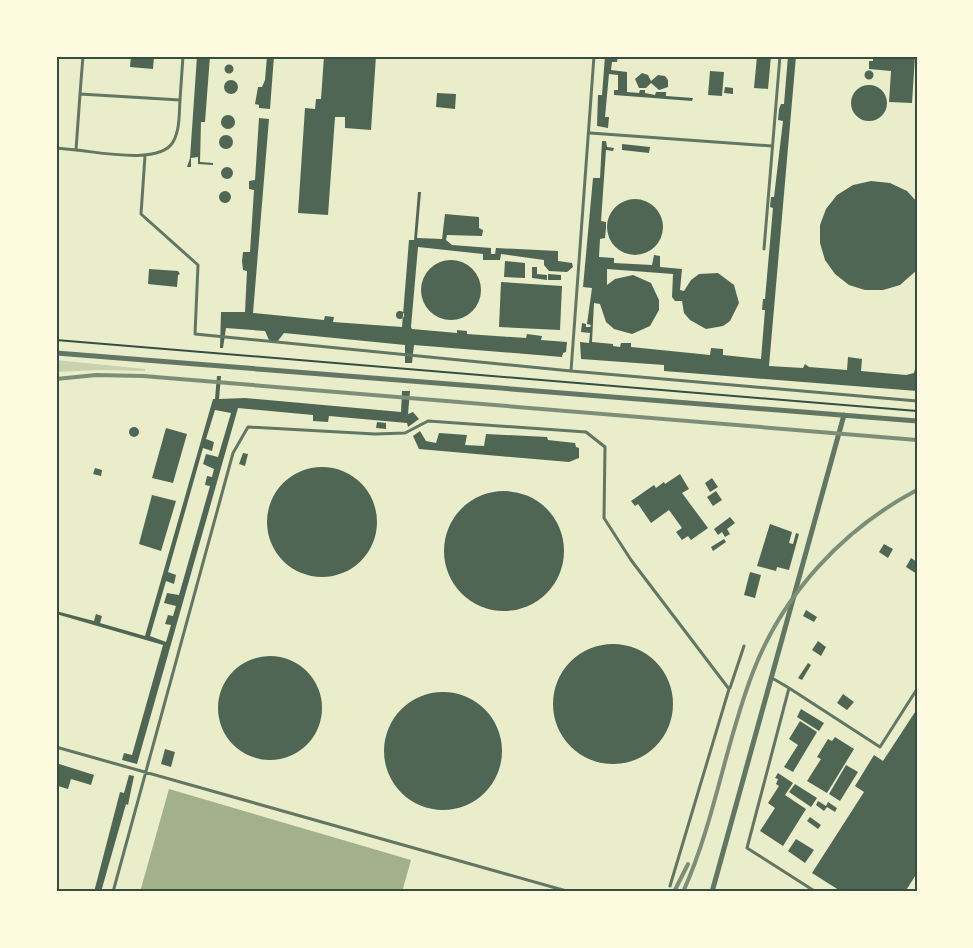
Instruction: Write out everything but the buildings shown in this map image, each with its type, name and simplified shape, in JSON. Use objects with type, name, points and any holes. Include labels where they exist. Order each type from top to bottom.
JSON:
[{"type":"street","points":[[56,353],[917,421]]},
{"type":"street","points":[[712,892],[844,415]]},
{"type":"lane","points":[[76,150],[83,56]]},
{"type":"lane","points":[[56,148],[145,156],[162,152],[174,141],[177,130],[183,56]]},
{"type":"lane","points":[[571,372],[590,133],[594,56]]},
{"type":"lane","points":[[764,249],[780,56]]},
{"type":"lane","points":[[80,94],[180,100]]},
{"type":"lane","points":[[590,133],[772,146]]},
{"type":"lane","points":[[145,156],[141,214],[198,265],[195,334],[571,372],[917,401]]},
{"type":"lane","points":[[113,892],[233,453],[248,427],[375,434],[405,433],[428,421],[586,432],[605,447],[604,518],[631,560],[729,689]]},
{"type":"lane","points":[[670,886],[729,689],[744,646]]},
{"type":"lane","points":[[772,678],[880,747],[917,689]]},
{"type":"lane","points":[[789,688],[748,848],[816,892]]},
{"type":"lane","points":[[56,747],[570,892]]},
{"type":"path","points":[[56,340],[917,411]]},
{"type":"shaded area","points":[[56,360],[145,369],[145,371],[100,370],[56,372]]},
{"type":"shaded area","points":[[169,789],[411,860],[402,892],[140,892]]},
{"type":"railway","points":[[56,379],[96,375],[143,376],[917,440]]},
{"type":"railway","points":[[683,892],[704,838],[743,699],[766,643],[781,616],[818,566],[840,544],[864,524],[917,490]]},
{"type":"railway","points":[[674,892],[688,864]]}]
